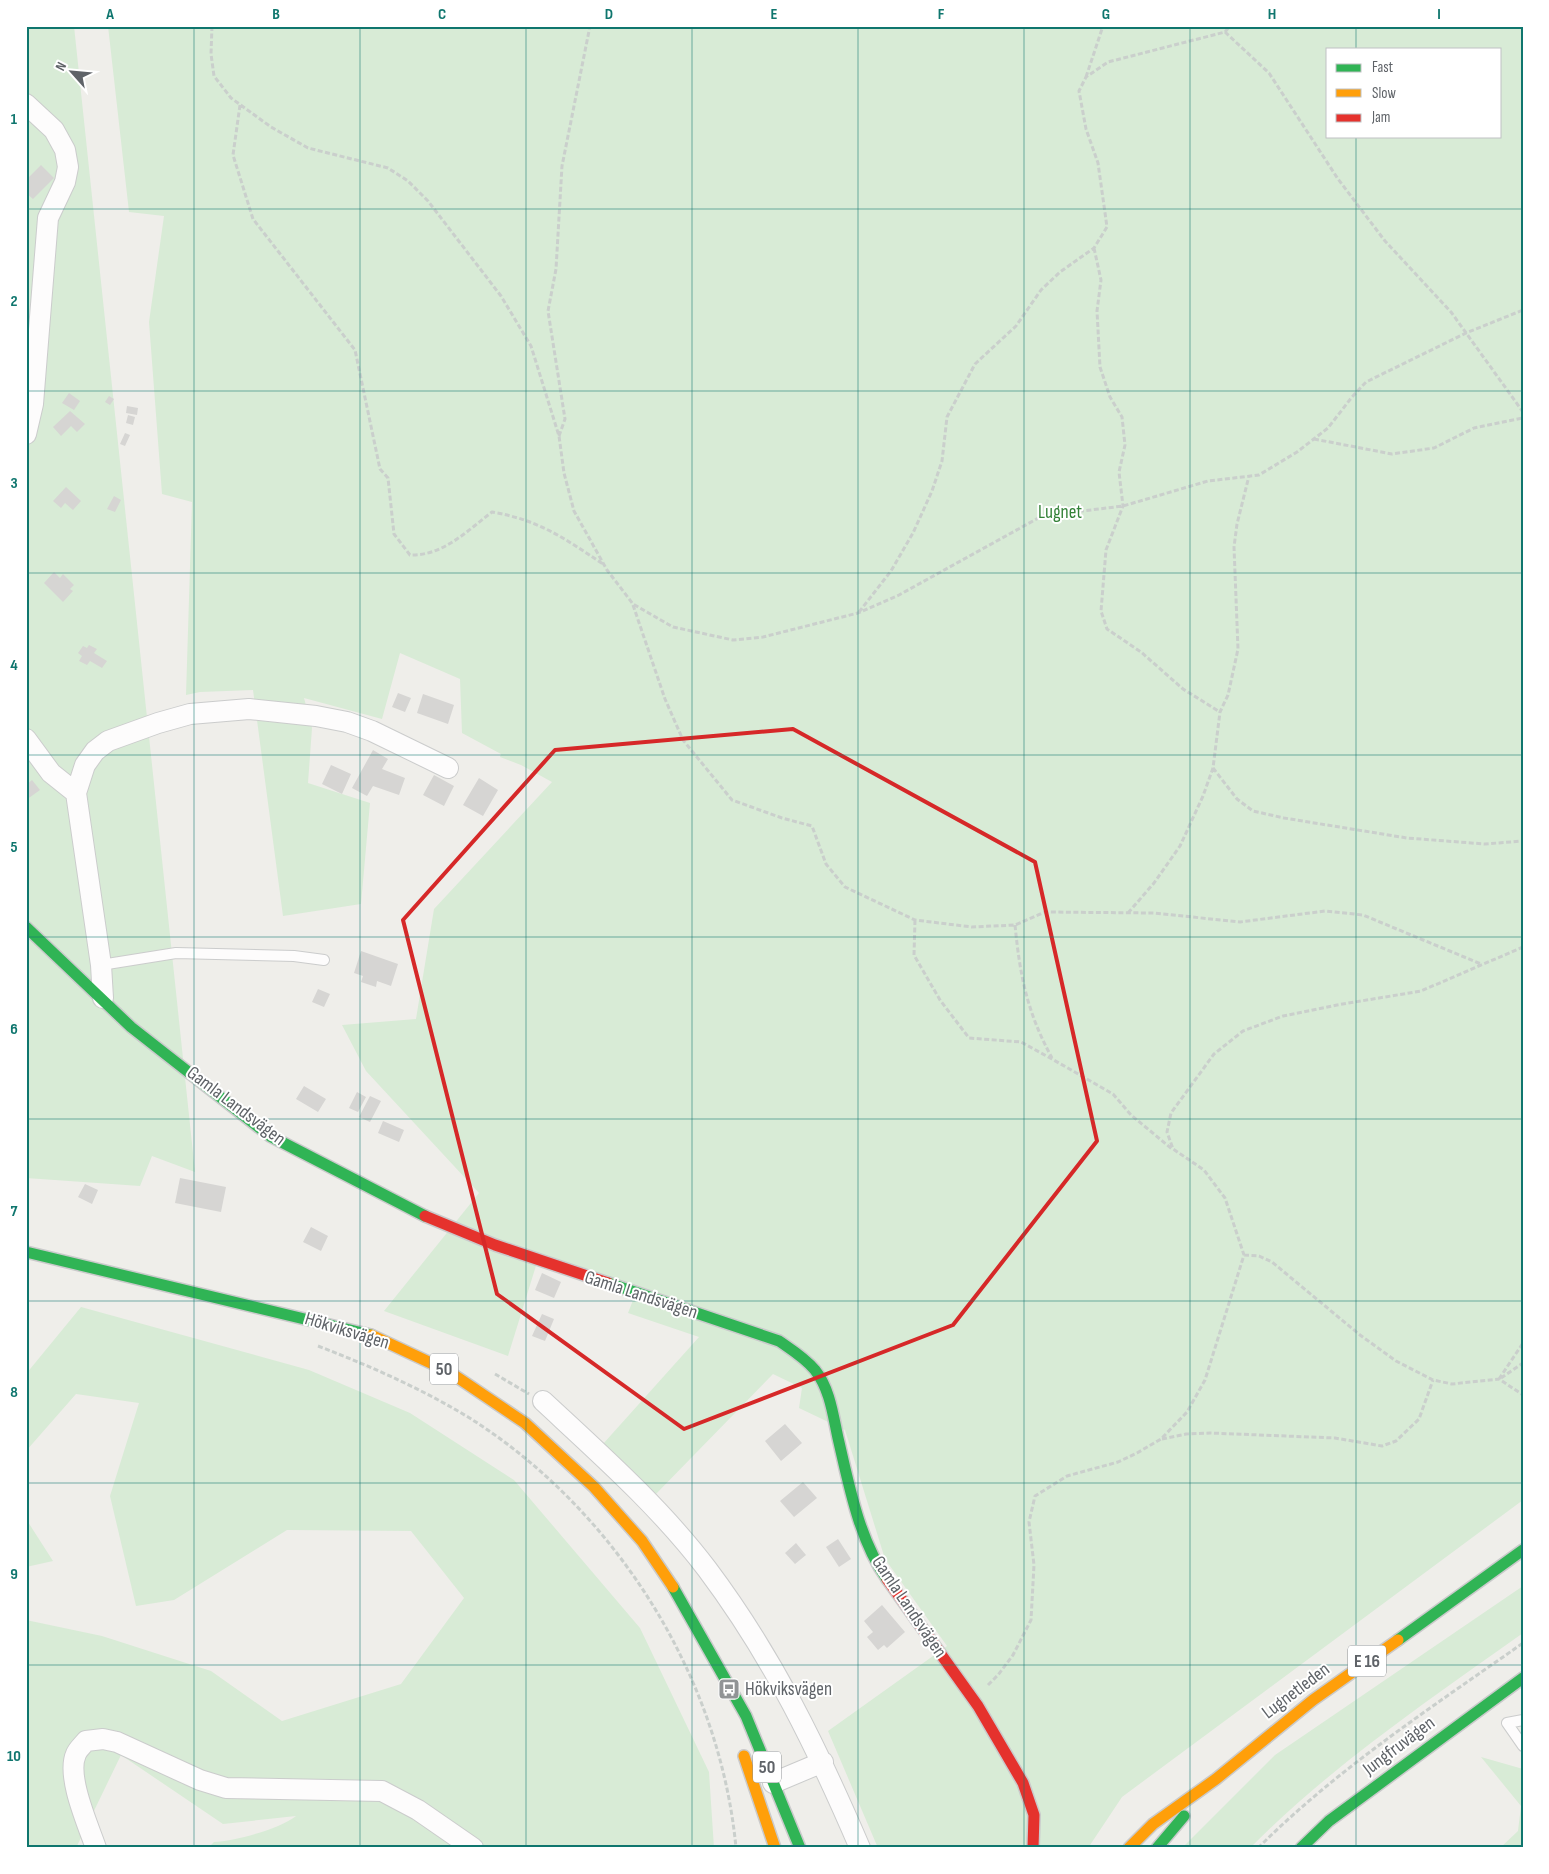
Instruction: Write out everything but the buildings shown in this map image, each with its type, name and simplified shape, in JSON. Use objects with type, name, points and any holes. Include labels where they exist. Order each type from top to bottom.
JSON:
[{"type":"main road","name":"Gamla Landsvägen","points":[[26,927],[103,998],[131,1028],[228,1100],[270,1136],[418,1213],[495,1245],[597,1281],[738,1326],[779,1341],[801,1356],[815,1370],[826,1388],[863,1530],[873,1555],[882,1572],[972,1698],[1023,1783],[1034,1815],[1035,1834],[1033,1848]]},
{"type":"main road","name":"Hökviksvägen","points":[[26,1252],[379,1337],[448,1370],[525,1423],[594,1487],[642,1541],[684,1604],[720,1667],[729,1689],[746,1716],[764,1786],[774,1848]]},
{"type":"main road","name":"Lugnetleden","points":[[1129,1848],[1153,1824],[1216,1779],[1313,1700],[1523,1550]]},
{"type":"main road","name":"Jungfruvägen","points":[[1300,1848],[1329,1821],[1523,1678]]},
{"type":"main road","name":"Hökviksvägen","points":[[729,1689],[732,1714]]},
{"type":"main road","name":"Hökviksvägen","points":[[741,1748],[800,1848]]},
{"type":"main road","name":"Lugnetleden","points":[[1157,1848],[1216,1779]]},
{"type":"street","points":[[26,104],[54,130],[65,150],[68,167],[65,182],[48,218],[33,404],[26,434]]},
{"type":"street","points":[[103,998],[101,965],[76,794],[85,766],[95,751],[108,741],[190,714],[249,709],[316,716],[347,722],[372,731],[448,768]]},
{"type":"street","points":[[26,739],[51,773],[76,794]]},
{"type":"street","points":[[543,1401],[639,1492],[707,1569],[746,1624],[784,1687],[823,1762],[860,1848]]},
{"type":"street","points":[[96,1848],[75,1781],[76,1754],[86,1742],[103,1739],[117,1742],[200,1780],[226,1788],[382,1791],[418,1810],[473,1848]]},
{"type":"street","points":[[764,1786],[823,1762]]},
{"type":"lane","points":[[101,965],[176,953],[294,956],[324,960]]},
{"type":"lane","points":[[1523,1720],[1507,1722],[1523,1746]]},
{"type":"path","points":[[212,26],[211,54],[214,76],[231,98],[271,128],[308,148],[388,168],[415,187],[501,296],[532,346],[559,436],[564,472],[574,511],[603,564],[633,604],[666,699],[683,740],[732,800],[782,818],[812,826],[826,864],[845,887],[915,920],[972,927],[1016,925],[1045,912],[1154,913],[1240,922],[1325,910],[1363,915],[1481,964]]},
{"type":"path","points":[[559,436],[565,419],[548,311],[556,269],[562,166],[590,26]]},
{"type":"path","points":[[858,613],[891,571],[913,533],[932,490],[942,461],[947,417],[975,364],[1016,326],[1041,290],[1060,272],[1094,248],[1107,226],[1098,163],[1086,129],[1079,91],[1086,77],[1103,26]]},
{"type":"path","points":[[1086,77],[1108,62],[1225,32],[1230,26]]},
{"type":"path","points":[[1225,32],[1269,73],[1338,179],[1384,241],[1451,312],[1523,412]]},
{"type":"path","points":[[240,105],[233,155],[253,219],[356,350],[380,469],[388,478],[394,534],[410,555],[425,555],[448,546],[492,512],[518,516],[556,532],[603,564]]},
{"type":"path","points":[[1094,248],[1101,280],[1097,311],[1100,367],[1110,397],[1122,417],[1125,445],[1119,472],[1123,506],[1106,550],[1101,611],[1107,629],[1141,652],[1183,689],[1220,712]]},
{"type":"path","points":[[633,604],[674,627],[732,640],[764,636],[858,613],[899,595],[1042,516],[1123,506],[1200,483],[1249,476],[1266,470],[1297,452],[1328,428],[1366,382],[1466,333],[1523,310]]},
{"type":"path","points":[[1314,439],[1392,454],[1434,448],[1474,428],[1523,418]]},
{"type":"path","points":[[1128,913],[1154,883],[1180,846],[1203,796],[1213,768],[1220,712],[1228,695],[1238,649],[1234,547],[1237,524],[1249,476]]},
{"type":"path","points":[[1213,768],[1237,800],[1253,811],[1284,818],[1407,838],[1485,844],[1523,842]]},
{"type":"path","points":[[915,920],[914,955],[940,1000],[969,1038],[1021,1042],[1113,1094],[1131,1114],[1173,1149],[1204,1170],[1224,1198],[1244,1255],[1206,1380],[1187,1412],[1161,1439],[1137,1453],[1118,1462],[1067,1476],[1035,1496],[1029,1522],[1034,1564],[1031,1620],[1013,1655],[998,1675],[972,1698]]},
{"type":"path","points":[[1016,925],[1023,985],[1032,1015],[1052,1059]]},
{"type":"path","points":[[1173,1149],[1167,1132],[1171,1113],[1214,1054],[1242,1031],[1283,1016],[1337,1004],[1421,991],[1523,947]]},
{"type":"path","points":[[1244,1255],[1260,1256],[1272,1262],[1360,1335],[1396,1361],[1433,1380],[1452,1384],[1499,1379],[1523,1363]]},
{"type":"path","points":[[1499,1379],[1523,1343]]},
{"type":"path","points":[[312,1344],[413,1386],[468,1418],[504,1443],[556,1487],[615,1550],[665,1627],[697,1693],[722,1766],[730,1798],[736,1848]]},
{"type":"path","points":[[1499,1379],[1523,1395]]},
{"type":"path","points":[[1161,1439],[1186,1434],[1210,1433],[1335,1438],[1382,1446],[1396,1440],[1419,1418],[1433,1380]]},
{"type":"path","points":[[1258,1848],[1334,1781],[1408,1724],[1523,1643]]},
{"type":"highlighted area","points":[[793,729],[1035,862],[1097,1141],[953,1325],[684,1429],[497,1294],[403,920],[555,750]]},
{"type":"green space","points":[[26,26],[74,26],[195,1172],[152,1156],[140,1186],[26,1178]]},
{"type":"green space","name":"Lugnet","points":[[108,26],[1523,26],[1523,1500],[1122,1797],[1088,1848],[878,1848],[828,1731],[947,1646],[885,1559],[845,1430],[799,1408],[802,1388],[773,1374],[654,1496],[603,1444],[699,1337],[628,1313],[637,1290],[539,1256],[508,1356],[384,1311],[479,1193],[366,1071],[342,1025],[416,1019],[434,909],[552,782],[521,765],[500,757],[501,754],[462,733],[460,679],[400,653],[382,719],[304,698],[312,728],[308,783],[370,803],[361,904],[283,916],[253,690],[200,692],[186,695],[192,502],[162,494],[149,322],[164,216],[129,212]]},
{"type":"green space","points":[[81,1307],[309,1370],[410,1413],[514,1480],[640,1628],[709,1772],[714,1848],[208,1848],[214,1842],[257,1834],[289,1821],[296,1816],[223,1824],[121,1755],[76,1848],[26,1848],[26,1620],[102,1636],[211,1671],[282,1721],[401,1684],[464,1598],[411,1531],[287,1530],[174,1600],[136,1606],[110,1496],[139,1403],[76,1394],[26,1451],[26,1374]]},
{"type":"green space","points":[[28,1522],[53,1561],[26,1567]]},
{"type":"green space","points":[[1523,1586],[1523,1633],[1347,1762],[1281,1818],[1250,1848],[1182,1848],[1275,1755]]},
{"type":"green space","points":[[1481,1757],[1523,1769],[1523,1848],[1500,1848],[1518,1831],[1521,1806]]},
{"type":"traffic: fast","points":[[26,927],[131,1027],[270,1136],[425,1216]]},
{"type":"traffic: fast","points":[[26,1252],[371,1335]]},
{"type":"traffic: fast","points":[[608,1283],[779,1341],[798,1354],[815,1370],[828,1394],[851,1493],[862,1530],[877,1564],[887,1579]]},
{"type":"traffic: fast","points":[[1398,1640],[1523,1550]]},
{"type":"traffic: fast","points":[[673,1587],[746,1716],[800,1848]]},
{"type":"traffic: fast","points":[[1301,1848],[1329,1821],[1523,1678]]},
{"type":"traffic: fast","points":[[1157,1848],[1184,1816]]},
{"type":"traffic: slow","points":[[371,1335],[448,1371],[525,1423],[594,1487],[642,1541],[673,1587]]},
{"type":"traffic: slow","points":[[1129,1848],[1153,1824],[1216,1779],[1313,1700],[1398,1640]]},
{"type":"traffic: slow","points":[[744,1756],[775,1848]]},
{"type":"traffic: jam","points":[[425,1216],[495,1245],[608,1283]]},
{"type":"traffic: jam","points":[[887,1579],[978,1706],[1023,1783],[1034,1815],[1033,1848]]},
{"type":"place","name":"Hökviksvägen","points":[[729,1689]]}]
